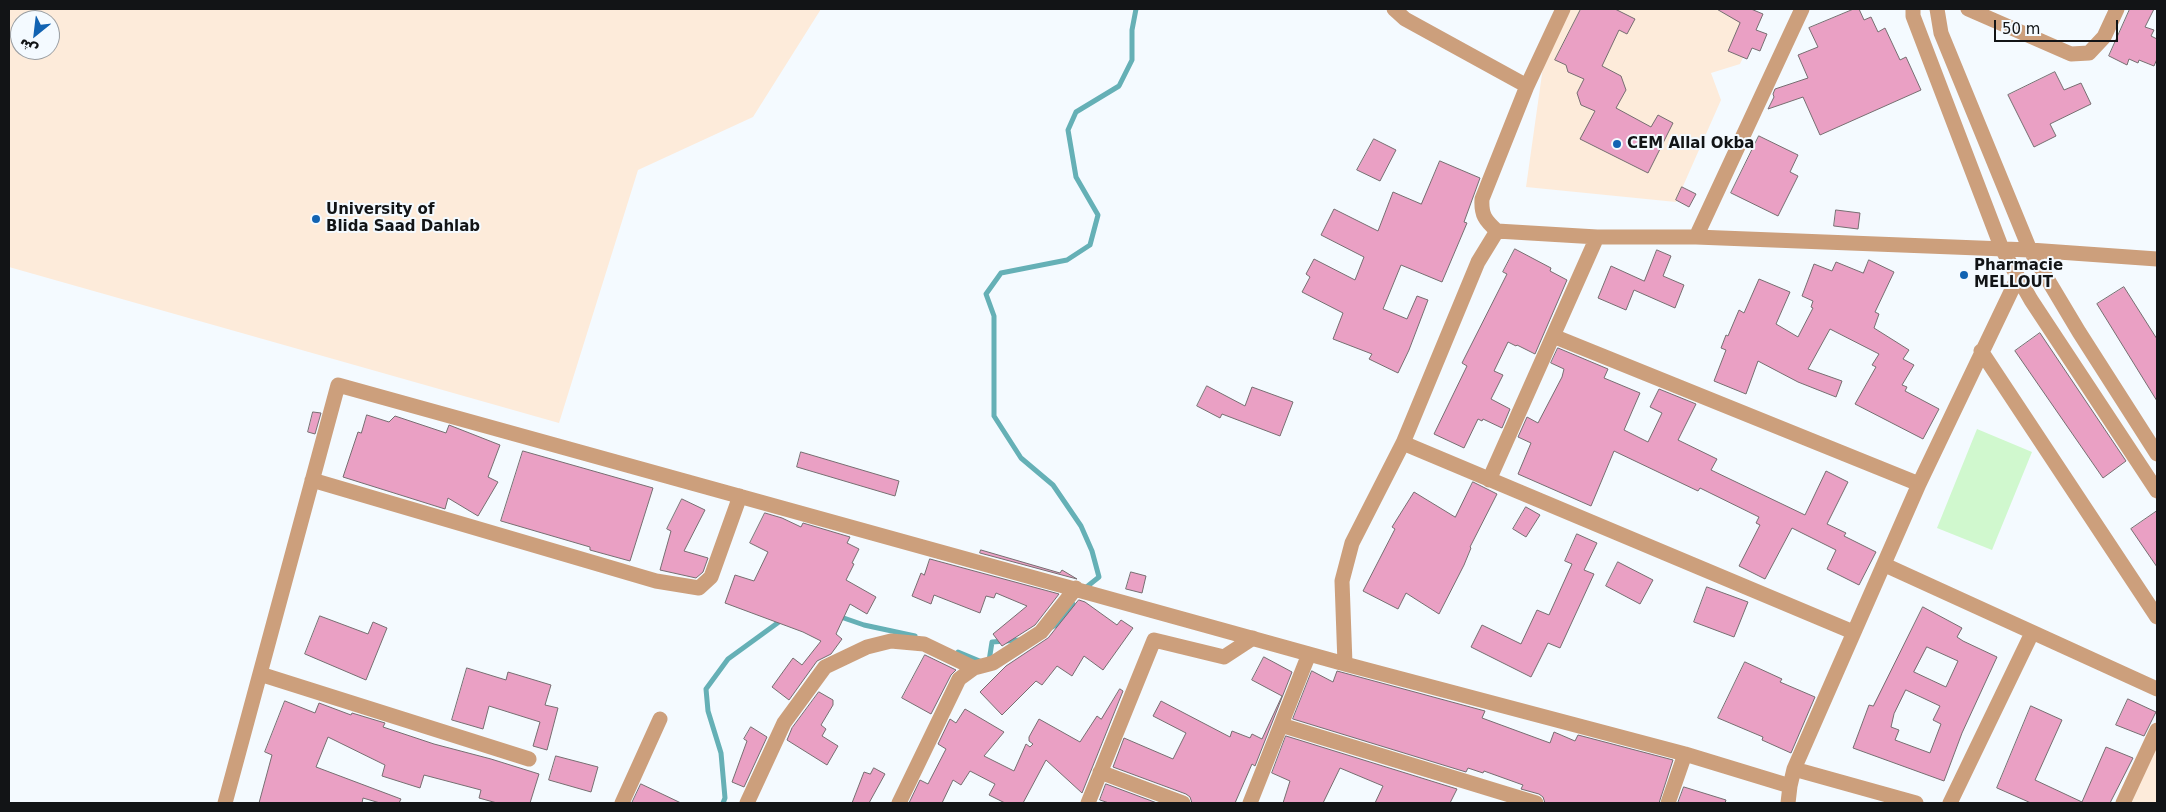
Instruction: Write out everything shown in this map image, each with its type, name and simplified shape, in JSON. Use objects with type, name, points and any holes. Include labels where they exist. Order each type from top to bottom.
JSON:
[{"type":"street","points":[[1394,9],[1405,19],[1527,86]]},
{"type":"street","points":[[1562,9],[1527,86],[1482,199],[1481,211],[1484,219],[1497,231],[1597,237],[1696,237],[2030,250],[2157,258]]},
{"type":"street","points":[[1696,237],[1802,9]]},
{"type":"street","points":[[1914,9],[1913,16],[2002,250],[2030,300],[2157,491]]},
{"type":"street","points":[[1937,9],[1941,33],[2030,250],[2079,332],[2157,454]]},
{"type":"street","points":[[1968,9],[2070,54],[2089,53],[2104,38],[2117,9]]},
{"type":"street","points":[[1345,664],[1342,581],[1352,543],[1403,443],[1478,262],[1497,231]]},
{"type":"street","points":[[1488,480],[1597,237]]},
{"type":"street","points":[[1788,803],[1794,769],[1853,632],[1885,565],[1919,484],[2018,277]]},
{"type":"street","points":[[1553,336],[1919,484]]},
{"type":"street","points":[[1981,351],[2157,617]]},
{"type":"street","points":[[225,803],[338,384],[1345,664],[1685,754],[1790,786]]},
{"type":"street","points":[[1403,443],[1853,632]]},
{"type":"street","points":[[312,480],[656,581],[699,588],[712,577],[740,496]]},
{"type":"street","points":[[1885,565],[2157,689]]},
{"type":"street","points":[[898,803],[959,679],[974,668],[994,663],[1041,632],[1076,588]]},
{"type":"street","points":[[1950,803],[2032,633]]},
{"type":"street","points":[[1088,803],[1154,640],[1224,657],[1253,638]]},
{"type":"street","points":[[747,803],[784,723],[825,667],[867,647],[891,641],[924,644],[974,668]]},
{"type":"street","points":[[1250,803],[1309,654]]},
{"type":"street","points":[[260,674],[529,759]]},
{"type":"street","points":[[622,803],[660,719]]},
{"type":"street","points":[[1281,725],[1536,803]]},
{"type":"street","points":[[2123,803],[2157,730]]},
{"type":"street","points":[[1668,803],[1685,754]]},
{"type":"street","points":[[1794,769],[1916,803]]},
{"type":"street","points":[[1100,772],[1183,803]]},
{"type":"shaded area","name":"University of Blida Saad Dahlab","points":[[9,9],[821,9],[753,117],[638,170],[559,423],[9,267]]},
{"type":"shaded area","name":"CEM Allal Okba","points":[[1570,9],[1744,9],[1762,17],[1740,64],[1711,73],[1721,100],[1676,202],[1526,187],[1543,67]]},
{"type":"shaded area","points":[[2157,744],[2157,803],[2129,803]]},
{"type":"green space","points":[[1977,429],[2032,452],[1992,550],[1937,528]]},
{"type":"building","points":[[1581,9],[1615,9],[1635,19],[1627,34],[1619,30],[1602,66],[1621,76],[1626,90],[1616,108],[1651,127],[1658,115],[1673,123],[1648,173],[1580,139],[1595,111],[1581,105],[1577,93],[1584,79],[1568,72],[1566,65],[1555,60]]},
{"type":"building","points":[[1717,9],[1751,9],[1763,14],[1756,30],[1767,34],[1760,51],[1752,48],[1747,59],[1728,51],[1740,23]]},
{"type":"building","points":[[1854,9],[1859,9],[1864,20],[1871,17],[1878,32],[1885,28],[1900,60],[1906,57],[1921,90],[1820,135],[1803,97],[1768,109],[1774,97],[1775,89],[1808,78],[1798,55],[1818,47],[1809,28]]},
{"type":"building","points":[[2130,9],[2154,9],[2145,27],[2154,30],[2151,36],[2157,39],[2157,59],[2154,66],[2139,60],[2138,63],[2129,59],[2127,65],[2109,56]]},
{"type":"building","points":[[2055,72],[2064,90],[2081,83],[2091,104],[2050,124],[2056,136],[2034,147],[2008,95]]},
{"type":"building","points":[[1759,136],[1798,155],[1790,172],[1798,176],[1778,216],[1731,193]]},
{"type":"building","points":[[1374,139],[1396,150],[1380,181],[1357,170]]},
{"type":"building","points":[[1440,161],[1480,178],[1464,222],[1467,223],[1442,282],[1401,265],[1383,309],[1407,319],[1417,296],[1428,300],[1398,373],[1369,359],[1372,354],[1333,339],[1343,313],[1302,292],[1310,277],[1306,274],[1314,259],[1355,280],[1364,257],[1321,235],[1334,209],[1378,231],[1393,192],[1421,204]]},
{"type":"building","points":[[1682,187],[1696,194],[1689,207],[1676,200]]},
{"type":"building","points":[[1836,210],[1860,213],[1858,229],[1834,226]]},
{"type":"building","points":[[1515,249],[1551,268],[1550,271],[1567,280],[1535,354],[1508,342],[1494,371],[1503,375],[1491,399],[1510,409],[1502,428],[1483,419],[1482,421],[1478,419],[1464,448],[1434,434],[1467,366],[1462,363],[1507,274],[1503,272]]},
{"type":"building","points":[[1657,250],[1671,256],[1663,276],[1684,285],[1675,308],[1634,290],[1626,310],[1598,298],[1611,266],[1644,281]]},
{"type":"building","points":[[1869,260],[1894,272],[1875,312],[1879,314],[1874,328],[1909,350],[1903,359],[1914,365],[1902,385],[1907,387],[1905,391],[1939,409],[1923,439],[1855,404],[1876,367],[1872,365],[1879,354],[1830,329],[1808,369],[1842,381],[1836,397],[1798,382],[1758,361],[1746,394],[1714,381],[1726,350],[1721,348],[1726,335],[1728,336],[1739,310],[1744,313],[1759,279],[1790,292],[1776,324],[1798,337],[1813,308],[1811,307],[1813,301],[1802,296],[1814,264],[1832,271],[1836,262],[1863,273]]},
{"type":"building","points":[[2124,287],[2157,339],[2157,401],[2097,304]]},
{"type":"building","points":[[2040,333],[2126,461],[2103,478],[2015,351]]},
{"type":"building","points":[[1558,348],[1608,369],[1604,378],[1640,393],[1624,430],[1648,442],[1662,413],[1650,407],[1659,389],[1696,404],[1678,440],[1717,459],[1711,470],[1805,515],[1826,471],[1848,482],[1827,524],[1846,533],[1844,536],[1876,552],[1859,585],[1827,569],[1836,550],[1792,528],[1765,579],[1739,566],[1760,525],[1756,523],[1759,517],[1700,488],[1698,491],[1614,451],[1591,506],[1518,474],[1531,443],[1518,437],[1527,417],[1538,423],[1562,377],[1564,369],[1551,363]]},
{"type":"building","points":[[1207,386],[1245,406],[1252,387],[1293,402],[1280,436],[1222,414],[1220,418],[1197,406]]},
{"type":"building","points":[[313,412],[321,413],[315,434],[308,432]]},
{"type":"building","points":[[367,415],[389,422],[395,416],[446,433],[449,425],[500,445],[488,477],[498,482],[478,516],[448,498],[445,509],[343,477],[358,432],[361,433]]},
{"type":"building","points":[[523,451],[653,488],[630,561],[590,550],[590,547],[501,521]]},
{"type":"building","points":[[801,452],[899,481],[895,496],[797,467]]},
{"type":"building","points":[[1473,482],[1497,494],[1439,614],[1406,593],[1398,609],[1363,591],[1395,529],[1392,527],[1414,492],[1455,517]]},
{"type":"building","points":[[682,499],[705,510],[684,551],[708,558],[703,572],[696,578],[660,570],[671,531],[667,529]]},
{"type":"building","points":[[1526,507],[1540,515],[1526,537],[1513,529]]},
{"type":"building","points":[[2157,511],[2157,567],[2131,529]]},
{"type":"building","points":[[765,513],[782,518],[801,527],[803,523],[850,537],[847,543],[859,549],[846,580],[876,597],[867,614],[850,604],[836,634],[842,639],[831,654],[817,661],[789,700],[772,687],[793,658],[802,665],[821,641],[803,632],[725,603],[735,575],[754,581],[768,552],[750,543]]},
{"type":"building","points":[[1577,534],[1597,543],[1584,570],[1594,574],[1560,648],[1548,643],[1531,677],[1471,647],[1482,625],[1521,644],[1537,610],[1549,615],[1572,564],[1565,561]]},
{"type":"building","points":[[981,550],[1060,573],[1062,570],[1077,579],[980,553]]},
{"type":"building","points":[[930,559],[1059,594],[1035,625],[1002,646],[993,634],[1027,606],[996,593],[994,598],[986,596],[980,613],[934,595],[931,604],[912,596],[921,573],[924,575]]},
{"type":"building","points":[[1618,562],[1653,580],[1640,604],[1606,586]]},
{"type":"building","points":[[1131,572],[1146,576],[1142,593],[1126,589]]},
{"type":"building","points":[[1707,587],[1748,602],[1734,637],[1694,622]]},
{"type":"building","points":[[1079,600],[1085,602],[1117,625],[1121,620],[1133,628],[1103,670],[1084,656],[1072,676],[1057,666],[1042,685],[1036,681],[1002,715],[980,692],[1006,666],[1048,638]]},
{"type":"building","points":[[1923,607],[1962,628],[1957,637],[1997,657],[1962,733],[1944,781],[1853,748],[1869,705],[1873,706]],"holes":[[[1927,647],[1958,661],[1946,687],[1914,672]],[[1906,690],[1940,706],[1933,720],[1941,724],[1930,753],[1895,740],[1899,730],[1891,727],[1894,714]]]},
{"type":"building","points":[[320,616],[368,634],[373,622],[387,628],[366,680],[305,654]]},
{"type":"building","points":[[925,655],[956,670],[951,675],[931,714],[902,698]]},
{"type":"building","points":[[1264,657],[1292,672],[1255,766],[1252,764],[1235,803],[1192,803],[1190,797],[1186,794],[1113,767],[1124,738],[1173,759],[1186,733],[1153,716],[1161,701],[1230,737],[1232,731],[1250,738],[1252,734],[1262,739],[1282,696],[1252,680]]},
{"type":"building","points":[[1745,662],[1782,679],[1780,682],[1815,697],[1791,753],[1762,740],[1763,737],[1718,718]]},
{"type":"building","points":[[467,668],[506,680],[508,672],[551,685],[545,705],[558,708],[547,750],[533,746],[540,722],[489,706],[483,729],[452,720]]},
{"type":"building","points":[[1312,671],[1333,682],[1337,671],[1485,711],[1482,718],[1550,743],[1554,732],[1575,741],[1578,735],[1673,760],[1659,803],[1545,803],[1543,797],[1539,794],[1521,789],[1523,785],[1484,771],[1483,773],[1468,768],[1466,772],[1293,719]]},
{"type":"building","points":[[1120,689],[1123,691],[1082,793],[1046,760],[1023,803],[1005,803],[989,795],[995,784],[970,771],[961,785],[953,780],[942,803],[909,803],[920,780],[928,784],[946,749],[938,744],[950,719],[956,723],[965,709],[1004,732],[984,756],[1014,771],[1026,744],[1030,747],[1033,744],[1029,741],[1029,737],[1039,719],[1080,742],[1097,716],[1101,719]]},
{"type":"building","points":[[819,692],[833,700],[833,705],[821,725],[826,729],[822,736],[838,746],[827,765],[787,740],[792,728]]},
{"type":"building","points":[[2128,699],[2156,712],[2144,736],[2116,725]]},
{"type":"building","points":[[285,701],[315,713],[319,703],[351,715],[352,713],[385,723],[383,727],[434,744],[539,774],[530,803],[497,803],[479,798],[481,790],[424,775],[420,788],[382,776],[385,765],[328,737],[316,767],[401,799],[399,803],[380,803],[363,798],[362,803],[259,803],[272,755],[265,752]]},
{"type":"building","points":[[2031,706],[2062,720],[2035,780],[2082,802],[2106,747],[2133,758],[2110,803],[2031,803],[1997,788]]},
{"type":"building","points":[[751,727],[767,737],[744,787],[732,782],[747,741],[744,739]]},
{"type":"building","points":[[1286,736],[1457,789],[1450,803],[1375,803],[1383,786],[1340,768],[1323,803],[1283,803],[1290,781],[1272,773]]},
{"type":"building","points":[[556,756],[598,767],[591,792],[549,780]]},
{"type":"building","points":[[874,768],[885,774],[869,803],[852,803],[864,772],[870,774]]},
{"type":"building","points":[[641,784],[681,803],[632,803]]},
{"type":"building","points":[[1106,784],[1157,803],[1109,803],[1100,800]]},
{"type":"building","points":[[1684,787],[1726,800],[1725,803],[1678,803]]},
{"type":"waterway","points":[[1084,589],[1099,577],[1092,551],[1081,526],[1053,485],[1021,458],[994,416],[994,316],[986,294],[1001,273],[1067,260],[1090,245],[1098,215],[1076,177],[1068,130],[1076,112],[1119,86],[1132,60],[1132,30],[1136,9]]},
{"type":"waterway","points":[[1052,627],[1059,623],[1073,604]]},
{"type":"waterway","points":[[838,616],[864,625],[915,636]]},
{"type":"waterway","points":[[723,803],[725,798],[721,753],[708,711],[706,689],[728,659],[783,619]]},
{"type":"waterway","points":[[989,661],[992,642],[1020,640]]},
{"type":"waterway","points":[[958,652],[982,662]]},
{"type":"place","name":"CEM Allal Okba","points":[[1617,144]]},
{"type":"place","name":"University of Blida Saad Dahlab","points":[[316,219]]},
{"type":"place","name":"Pharmacie MELLOUT","points":[[1964,275]]}]
